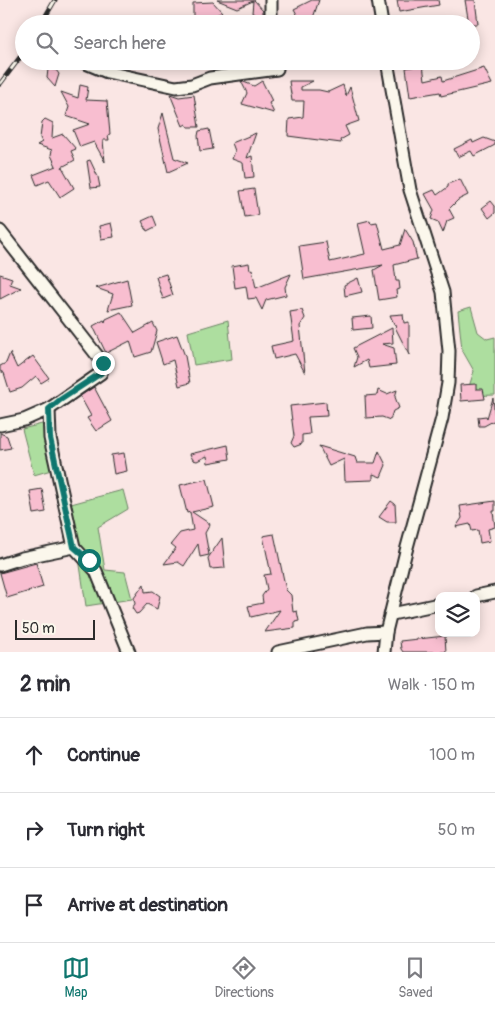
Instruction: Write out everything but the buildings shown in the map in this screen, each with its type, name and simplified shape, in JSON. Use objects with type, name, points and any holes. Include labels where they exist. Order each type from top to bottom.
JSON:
[{"type":"street","points":[[271,0],[271,15]]},
{"type":"street","points":[[378,0],[380,15]]},
{"type":"street","points":[[102,70],[176,87],[192,85],[210,78],[270,70]]},
{"type":"street","points":[[384,652],[386,632],[442,418],[448,384],[449,351],[443,292],[410,190],[389,70]]},
{"type":"street","points":[[0,231],[103,363],[101,373],[49,409],[24,420],[0,425]]},
{"type":"street","points":[[49,409],[50,438],[74,547],[96,571],[129,652]]},
{"type":"street","points":[[0,566],[31,556],[74,547]]},
{"type":"street","points":[[480,595],[495,592]]},
{"type":"street","points":[[392,614],[435,605]]},
{"type":"street","points":[[278,652],[367,633],[386,632]]},
{"type":"green space","points":[[471,307],[478,332],[487,339],[495,337],[495,395],[466,396],[474,371],[462,350],[458,311]]},
{"type":"green space","points":[[228,320],[232,359],[194,365],[188,332]]},
{"type":"green space","points":[[46,423],[58,468],[34,475],[22,429]]},
{"type":"green space","points":[[123,490],[128,509],[98,527],[105,570],[125,572],[132,599],[86,606],[71,504]]},
{"type":"railway","points":[[46,15],[55,0]]},
{"type":"railway","points":[[0,84],[15,64]]},
{"type":"route","points":[[89,560],[74,547],[65,498],[50,438],[49,409],[101,373],[103,363]]}]
